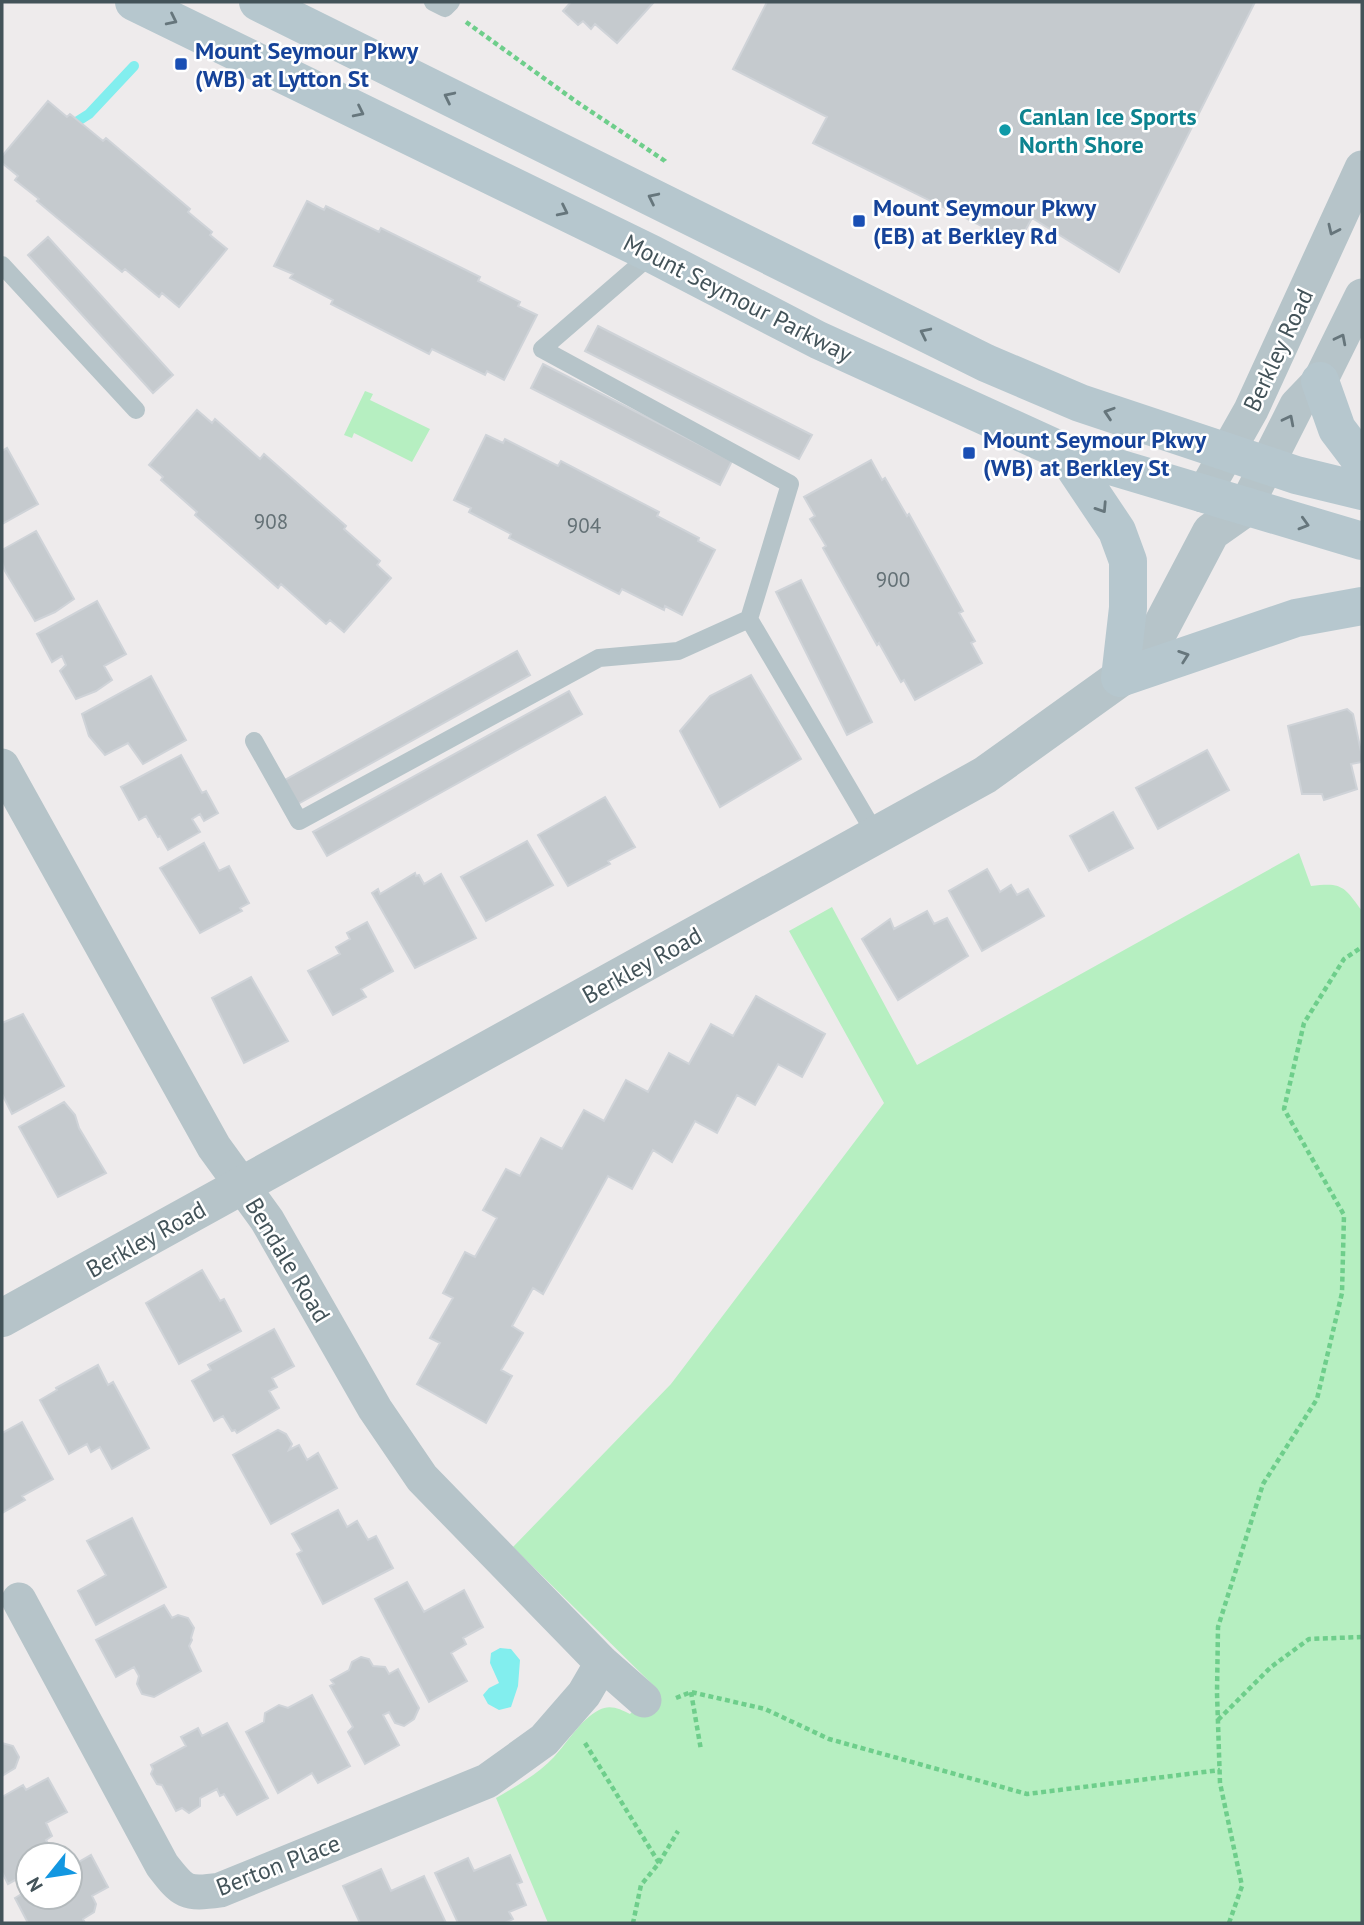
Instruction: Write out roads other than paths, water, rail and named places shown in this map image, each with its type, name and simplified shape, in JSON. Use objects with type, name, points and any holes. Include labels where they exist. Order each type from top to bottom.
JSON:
[{"type":"main road","name":"Mount Seymour Parkway","points":[[134,2],[652,254],[818,340],[1064,452],[1362,541]]},
{"type":"main road","name":"Mount Seymour Parkway","points":[[258,2],[986,363],[1080,403],[1303,477],[1362,491]]},
{"type":"main road","points":[[1320,382],[1338,429],[1362,462]]},
{"type":"main road","points":[[1064,452],[1118,531],[1128,561],[1128,608],[1119,678],[1296,618],[1362,606]]},
{"type":"street","name":"Berkley Road","points":[[1203,495],[1251,410],[1362,168]]},
{"type":"street","name":"Berkley Road","points":[[2,1318],[985,775],[1119,678],[1151,646],[1211,532],[1245,508],[1297,405],[1320,382],[1362,296]]},
{"type":"street","points":[[1203,495],[1211,532]]},
{"type":"street","name":"Bendale Road","points":[[2,766],[214,1147],[267,1220],[375,1409],[422,1478],[602,1663],[644,1700]]},
{"type":"street","name":"Berton Place","points":[[19,1600],[162,1865],[180,1888],[199,1893],[220,1891],[487,1781],[544,1740],[584,1695],[602,1663]]},
{"type":"lane","points":[[652,254],[542,349],[790,484],[749,619],[876,835]]},
{"type":"lane","points":[[2,265],[136,410]]},
{"type":"lane","points":[[254,741],[299,821],[599,658],[678,651],[749,619]]},
{"type":"water","points":[[500,1648],[511,1649],[520,1660],[518,1686],[511,1707],[499,1710],[488,1704],[483,1695],[499,1683],[490,1663],[491,1653]]},
{"type":"waterway","points":[[70,126],[89,114],[134,66]]},
{"type":"place","name":"Mount Seymour Pkwy (WB) at Lytton St","points":[[181,64]]},
{"type":"place","name":"Canlan Ice Sports North Shore","points":[[1005,130]]},
{"type":"place","name":"Mount Seymour Pkwy (EB) at Berkley Rd","points":[[859,221]]},
{"type":"place","name":"Mount Seymour Pkwy (WB) at Berkley St","points":[[969,453]]}]
